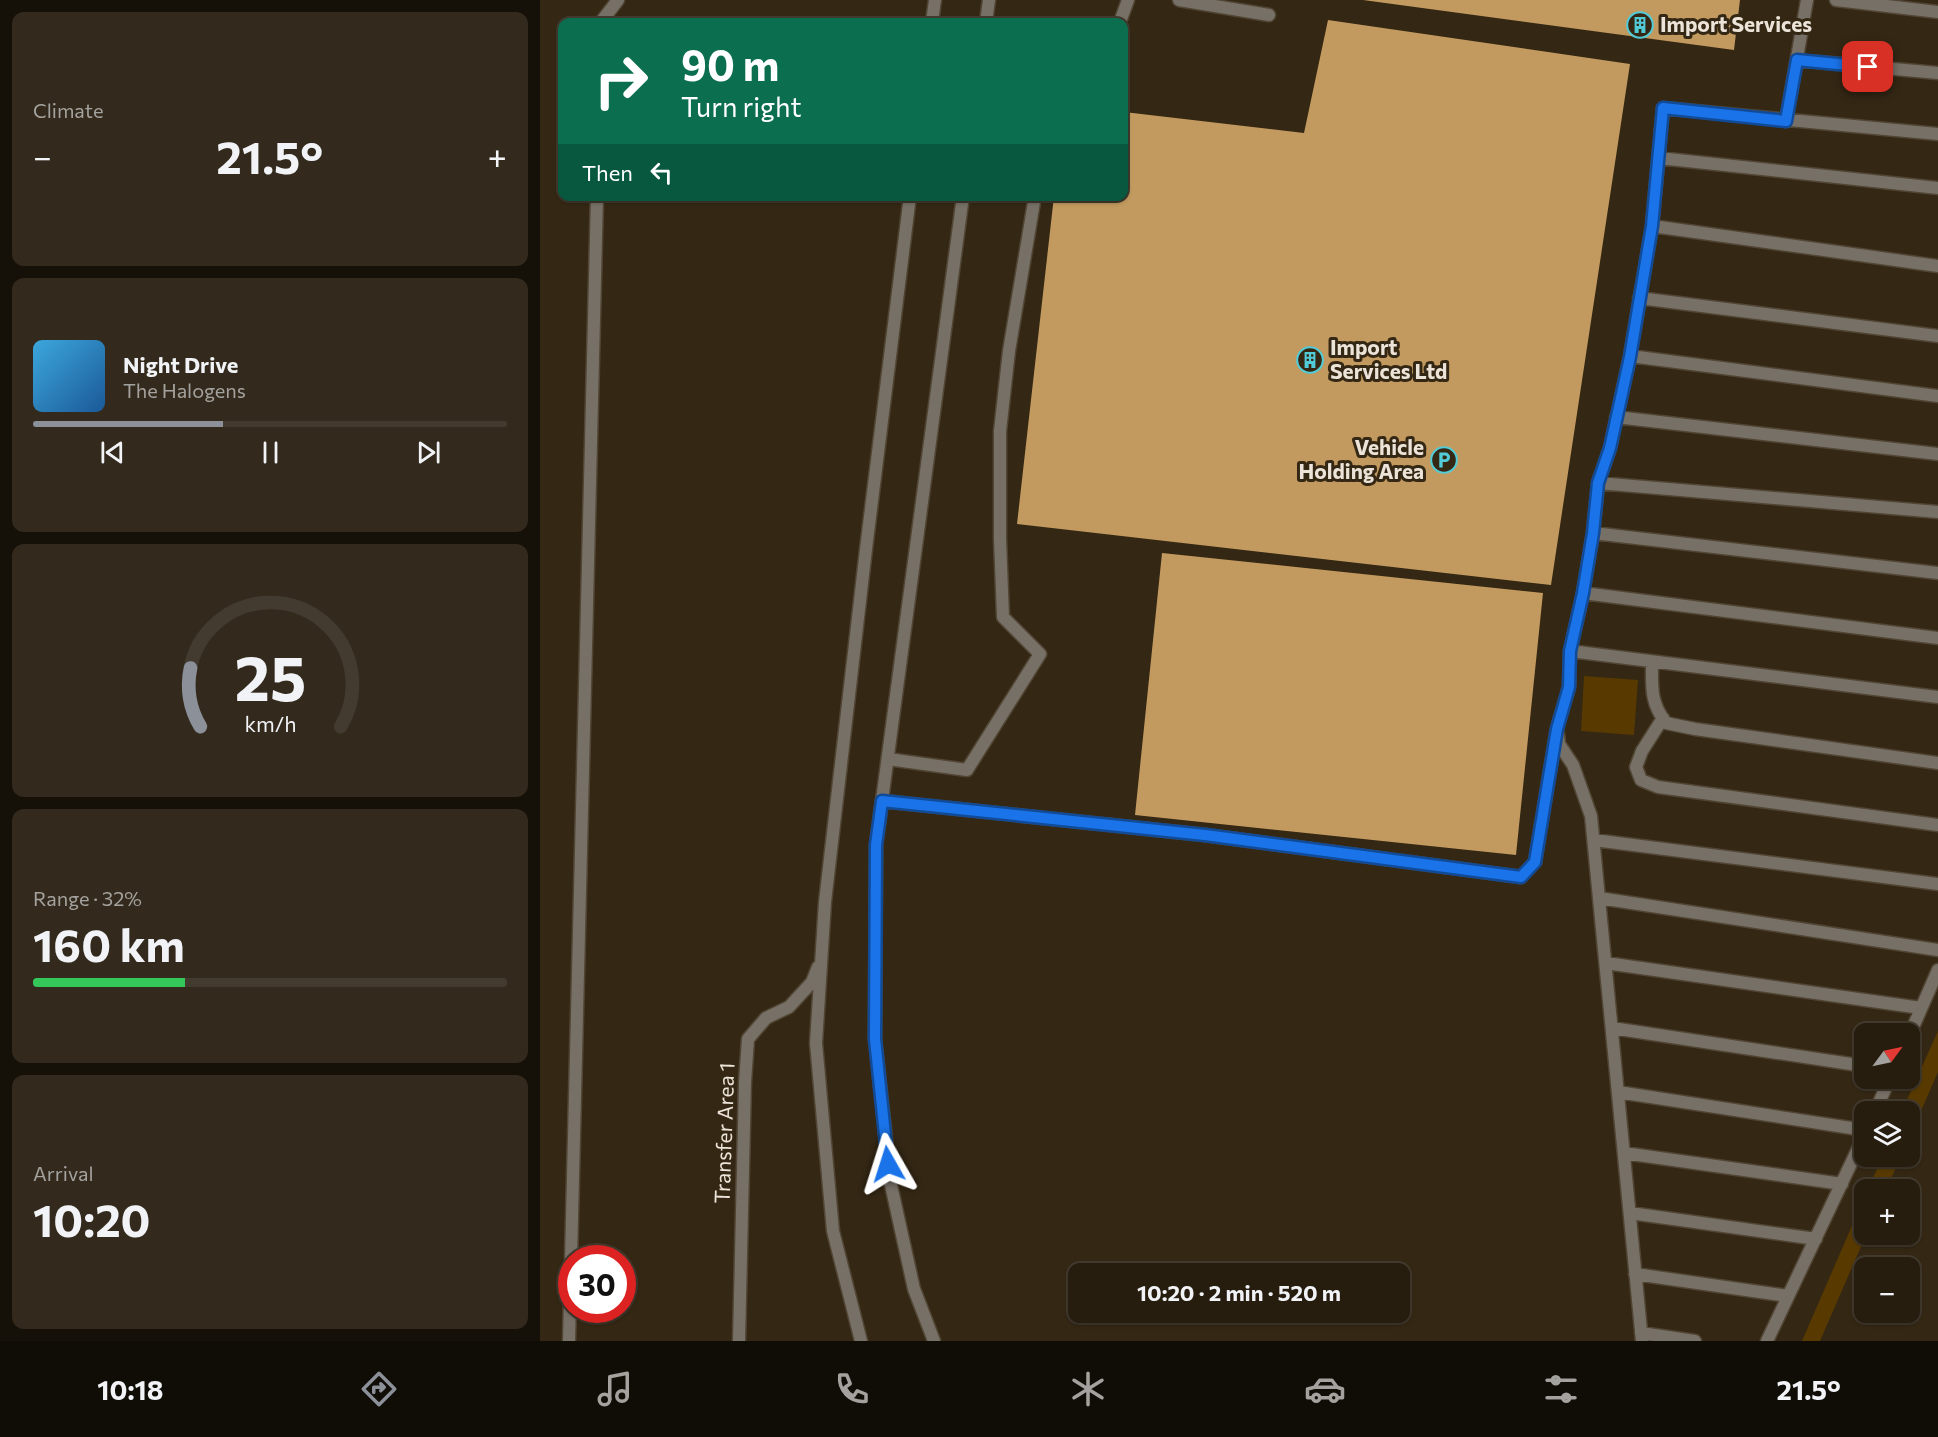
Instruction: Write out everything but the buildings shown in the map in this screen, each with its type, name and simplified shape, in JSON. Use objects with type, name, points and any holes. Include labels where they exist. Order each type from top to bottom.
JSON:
[{"type":"street","points":[[604,18],[618,0]]},
{"type":"street","points":[[933,18],[935,0]]},
{"type":"street","points":[[987,18],[989,0]]},
{"type":"street","points":[[1121,18],[1128,0]]},
{"type":"street","points":[[1179,0],[1269,15]]},
{"type":"street","points":[[1786,121],[1807,0]]},
{"type":"street","points":[[1836,0],[1938,12]]},
{"type":"street","points":[[1797,60],[1938,73]]},
{"type":"street","points":[[882,801],[1205,835],[1521,877],[1535,862],[1557,729],[1569,687],[1570,651],[1593,533],[1598,483],[1610,448],[1630,357],[1652,226],[1663,108],[1938,134]]},
{"type":"street","points":[[1659,158],[1938,188]]},
{"type":"street","points":[[569,1341],[597,201]]},
{"type":"street","points":[[861,1341],[832,1231],[816,1043],[825,902],[909,201]]},
{"type":"street","points":[[934,1341],[914,1289],[891,1185],[875,1039],[876,845],[962,201]]},
{"type":"street","points":[[888,759],[967,770],[1040,654],[1003,617],[1000,539],[1000,431],[1009,351],[1034,201]]},
{"type":"street","points":[[1652,226],[1938,266]]},
{"type":"street","points":[[1640,298],[1938,336]]},
{"type":"street","points":[[1630,357],[1938,396]]},
{"type":"street","points":[[1616,417],[1938,454]]},
{"type":"street","points":[[1598,483],[1938,512]]},
{"type":"street","points":[[1593,533],[1938,573]]},
{"type":"street","points":[[1583,593],[1938,638]]},
{"type":"street","points":[[1570,651],[1938,697]]},
{"type":"street","points":[[1652,662],[1653,698],[1666,723],[1938,763]]},
{"type":"street","points":[[1663,718],[1642,751],[1636,768],[1641,780],[1658,788],[1938,825]]},
{"type":"street","points":[[1557,729],[1559,744],[1573,765],[1591,816],[1642,1337],[1695,1341]]},
{"type":"street","points":[[1594,840],[1938,884]]},
{"type":"street","points":[[1599,898],[1938,950]]},
{"type":"street","name":"Transfer Area 1","points":[[739,1341],[748,1039],[766,1018],[789,1007],[812,982],[821,957]]},
{"type":"street","points":[[1606,963],[1921,1008]]},
{"type":"street","points":[[1915,1023],[1938,970]]},
{"type":"street","points":[[1612,1028],[1854,1064]]},
{"type":"street","points":[[1618,1092],[1854,1128]]},
{"type":"street","points":[[1624,1153],[1842,1184]]},
{"type":"street","points":[[1767,1341],[1854,1158]]},
{"type":"street","points":[[1630,1213],[1816,1239]]},
{"type":"street","points":[[1635,1274],[1788,1296]]},
{"type":"shaded area","points":[[1584,676],[1638,680],[1634,735],[1581,731]]},
{"type":"shaded area","points":[[1938,1031],[1938,1072],[1920,1113],[1920,1101],[1906,1101],[1912,1089],[1920,1089],[1920,1071]]},
{"type":"shaded area","points":[[1878,1167],[1896,1167],[1891,1179],[1873,1179]]},
{"type":"shaded area","points":[[1854,1221],[1854,1245],[1862,1245],[1856,1257],[1854,1257],[1854,1263],[1820,1341],[1802,1341]]},
{"type":"place","name":"Import Services","points":[[1640,25]]},
{"type":"place","name":"Import Services Ltd","points":[[1310,360]]},
{"type":"place","name":"Vehicle Holding Area","points":[[1444,460]]},
{"type":"route","points":[[888,1164],[875,1039],[876,845],[882,801],[1205,835],[1521,877],[1535,862],[1557,729],[1569,687],[1570,651],[1583,593],[1593,533],[1598,483],[1610,448],[1630,357],[1652,226],[1663,108],[1786,121],[1797,60],[1868,67]]}]
